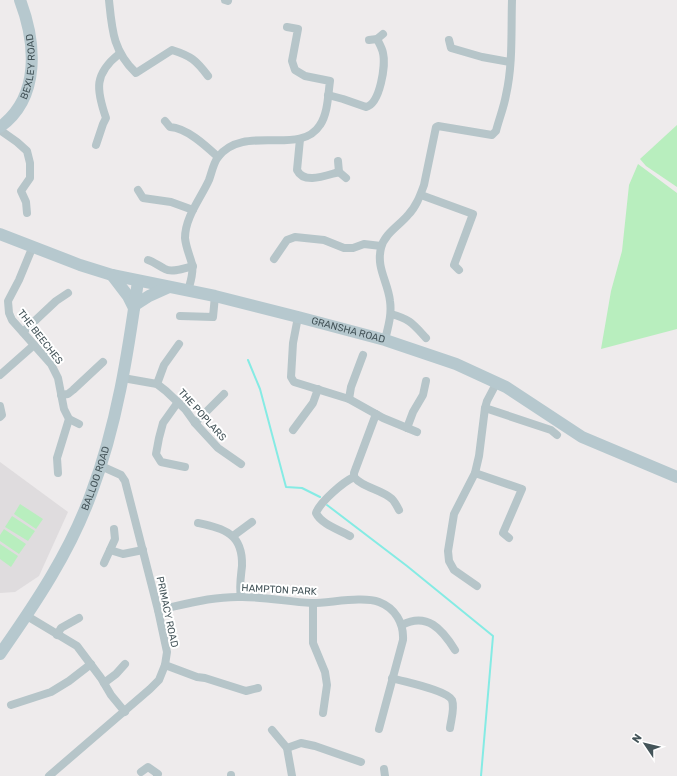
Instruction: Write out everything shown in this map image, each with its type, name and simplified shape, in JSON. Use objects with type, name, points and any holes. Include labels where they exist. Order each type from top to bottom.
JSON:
[{"type":"street","points":[[109,0],[113,34],[120,54],[130,68],[136,73],[172,50],[188,55],[199,64],[208,76]]},
{"type":"street","points":[[385,340],[391,314],[390,299],[379,263],[381,246],[388,236],[410,214],[421,195],[434,130],[436,127],[438,126],[492,135],[496,131],[506,96],[513,19],[512,0]]},
{"type":"street","name":"BEXLEY ROAD","points":[[0,127],[11,118],[20,106],[28,84],[32,47],[23,1]]},
{"type":"street","points":[[188,291],[193,266],[187,249],[186,229],[193,210],[218,157],[226,149],[241,142],[300,139],[314,131],[320,125],[323,117],[330,81],[305,76],[295,70],[292,61],[298,29],[287,27]]},
{"type":"street","points":[[328,95],[343,98],[366,107],[371,104],[374,100],[383,71],[383,53],[376,37]]},
{"type":"street","points":[[449,40],[451,48],[482,57],[510,62]]},
{"type":"street","points":[[96,145],[106,118],[99,94],[100,76],[108,64],[120,54]]},
{"type":"street","points":[[165,120],[170,127],[178,128],[205,145],[218,157]]},
{"type":"street","points":[[0,130],[27,151],[30,163],[30,178],[21,191],[26,202],[27,213]]},
{"type":"street","points":[[300,139],[296,170],[300,176],[309,178],[339,172]]},
{"type":"street","points":[[338,161],[339,172],[346,178]]},
{"type":"street","points":[[138,190],[143,198],[171,202],[193,210]]},
{"type":"street","points":[[421,195],[473,214],[454,265],[459,270]]},
{"type":"street","name":"GRANSHA ROAD","points":[[0,234],[80,265],[112,275],[215,296],[298,317],[385,340],[456,364],[497,382],[526,399],[582,437],[677,478]]},
{"type":"street","points":[[274,259],[287,240],[295,237],[324,240],[344,248],[353,248],[364,244],[381,246]]},
{"type":"street","name":"THE BEECHES","points":[[33,246],[19,280],[4,306],[12,320],[51,364],[58,378],[64,408],[69,419]]},
{"type":"street","points":[[148,260],[165,270],[170,271],[193,266]]},
{"type":"street","points":[[112,275],[128,296],[134,307],[153,294],[169,287]]},
{"type":"street","name":"BALLOO ROAD","points":[[0,654],[41,595],[71,539],[91,494],[110,436],[123,378],[138,281]]},
{"type":"street","points":[[23,332],[56,301],[68,293]]},
{"type":"street","points":[[180,316],[213,317],[215,296]]},
{"type":"street","points":[[391,314],[404,317],[410,321],[426,338]]},
{"type":"street","points":[[298,317],[293,343],[291,377],[294,382],[349,399],[376,414],[417,432]]},
{"type":"street","points":[[0,375],[34,344]]},
{"type":"street","points":[[123,378],[157,384],[164,365],[179,344]]},
{"type":"street","points":[[349,399],[351,387],[363,355]]},
{"type":"street","points":[[62,395],[68,394],[103,362]]},
{"type":"street","points":[[407,428],[413,412],[423,395],[426,381]]},
{"type":"street","points":[[477,586],[454,570],[448,551],[454,514],[475,473],[479,456],[485,408],[497,382]]},
{"type":"street","name":"THE POPLARS","points":[[157,384],[185,409],[195,423],[218,448],[241,464]]},
{"type":"street","points":[[293,430],[313,403],[318,389]]},
{"type":"street","points":[[195,423],[224,394]]},
{"type":"street","points":[[178,402],[163,423],[156,454],[158,459],[165,463],[185,467]]},
{"type":"street","points":[[0,406],[2,415],[0,417]]},
{"type":"street","points":[[485,408],[551,430],[557,435]]},
{"type":"street","points":[[354,477],[365,441],[376,414]]},
{"type":"street","points":[[58,473],[57,458],[69,419],[78,424]]},
{"type":"street","name":"PRIMACY ROAD","points":[[49,776],[125,712],[159,680],[165,665],[166,652],[158,610],[125,481],[121,475],[101,466]]},
{"type":"street","points":[[475,473],[522,489],[503,533],[509,538]]},
{"type":"street","points":[[354,477],[362,483],[382,491],[394,500],[399,510]]},
{"type":"street","points":[[350,536],[324,522],[313,513],[348,480],[354,477]]},
{"type":"street","points":[[233,536],[252,522]]},
{"type":"street","points":[[198,523],[221,528],[233,536],[240,550],[242,564],[240,589],[241,597]]},
{"type":"street","points":[[104,563],[115,539],[114,529]]},
{"type":"street","points":[[110,550],[123,554],[143,550]]},
{"type":"street","name":"HAMPTON PARK","points":[[158,610],[208,600],[241,597],[313,603],[371,600],[393,610],[402,625]]},
{"type":"street","points":[[313,603],[313,643],[325,672],[328,685],[323,713]]},
{"type":"street","points":[[27,616],[77,646],[91,664],[111,695],[125,712]]},
{"type":"street","points":[[57,635],[62,628],[79,618]]},
{"type":"street","points":[[379,729],[403,640],[402,625],[416,620],[424,620],[444,634],[455,650]]},
{"type":"street","points":[[11,705],[51,692],[69,681],[91,664]]},
{"type":"street","points":[[104,683],[116,674],[125,664]]},
{"type":"street","points":[[165,665],[246,691],[258,688]]},
{"type":"street","points":[[392,678],[442,692],[452,699],[453,706],[450,728]]},
{"type":"street","points":[[272,730],[287,748],[292,776]]},
{"type":"street","points":[[287,748],[301,743],[315,746],[361,762]]},
{"type":"street","points":[[141,772],[148,767],[158,774],[157,776]]},
{"type":"shaded area","points":[[0,462],[68,512],[39,576],[15,592],[0,593]]},
{"type":"green space","points":[[677,125],[677,187],[646,166],[640,159]]},
{"type":"green space","points":[[638,164],[677,193],[677,329],[601,349],[611,291],[622,251],[629,185]]},
{"type":"green space","points":[[20,504],[43,519],[36,529],[14,514]]},
{"type":"green space","points":[[12,516],[35,531],[28,541],[5,527]]},
{"type":"green space","points":[[4,529],[26,544],[19,554],[0,541],[0,535]]},
{"type":"green space","points":[[0,544],[18,556],[11,567],[0,559]]},
{"type":"waterway","points":[[248,360],[260,389],[286,487],[302,488],[320,497]]},
{"type":"waterway","points":[[327,505],[407,566],[493,636],[481,776]]}]
